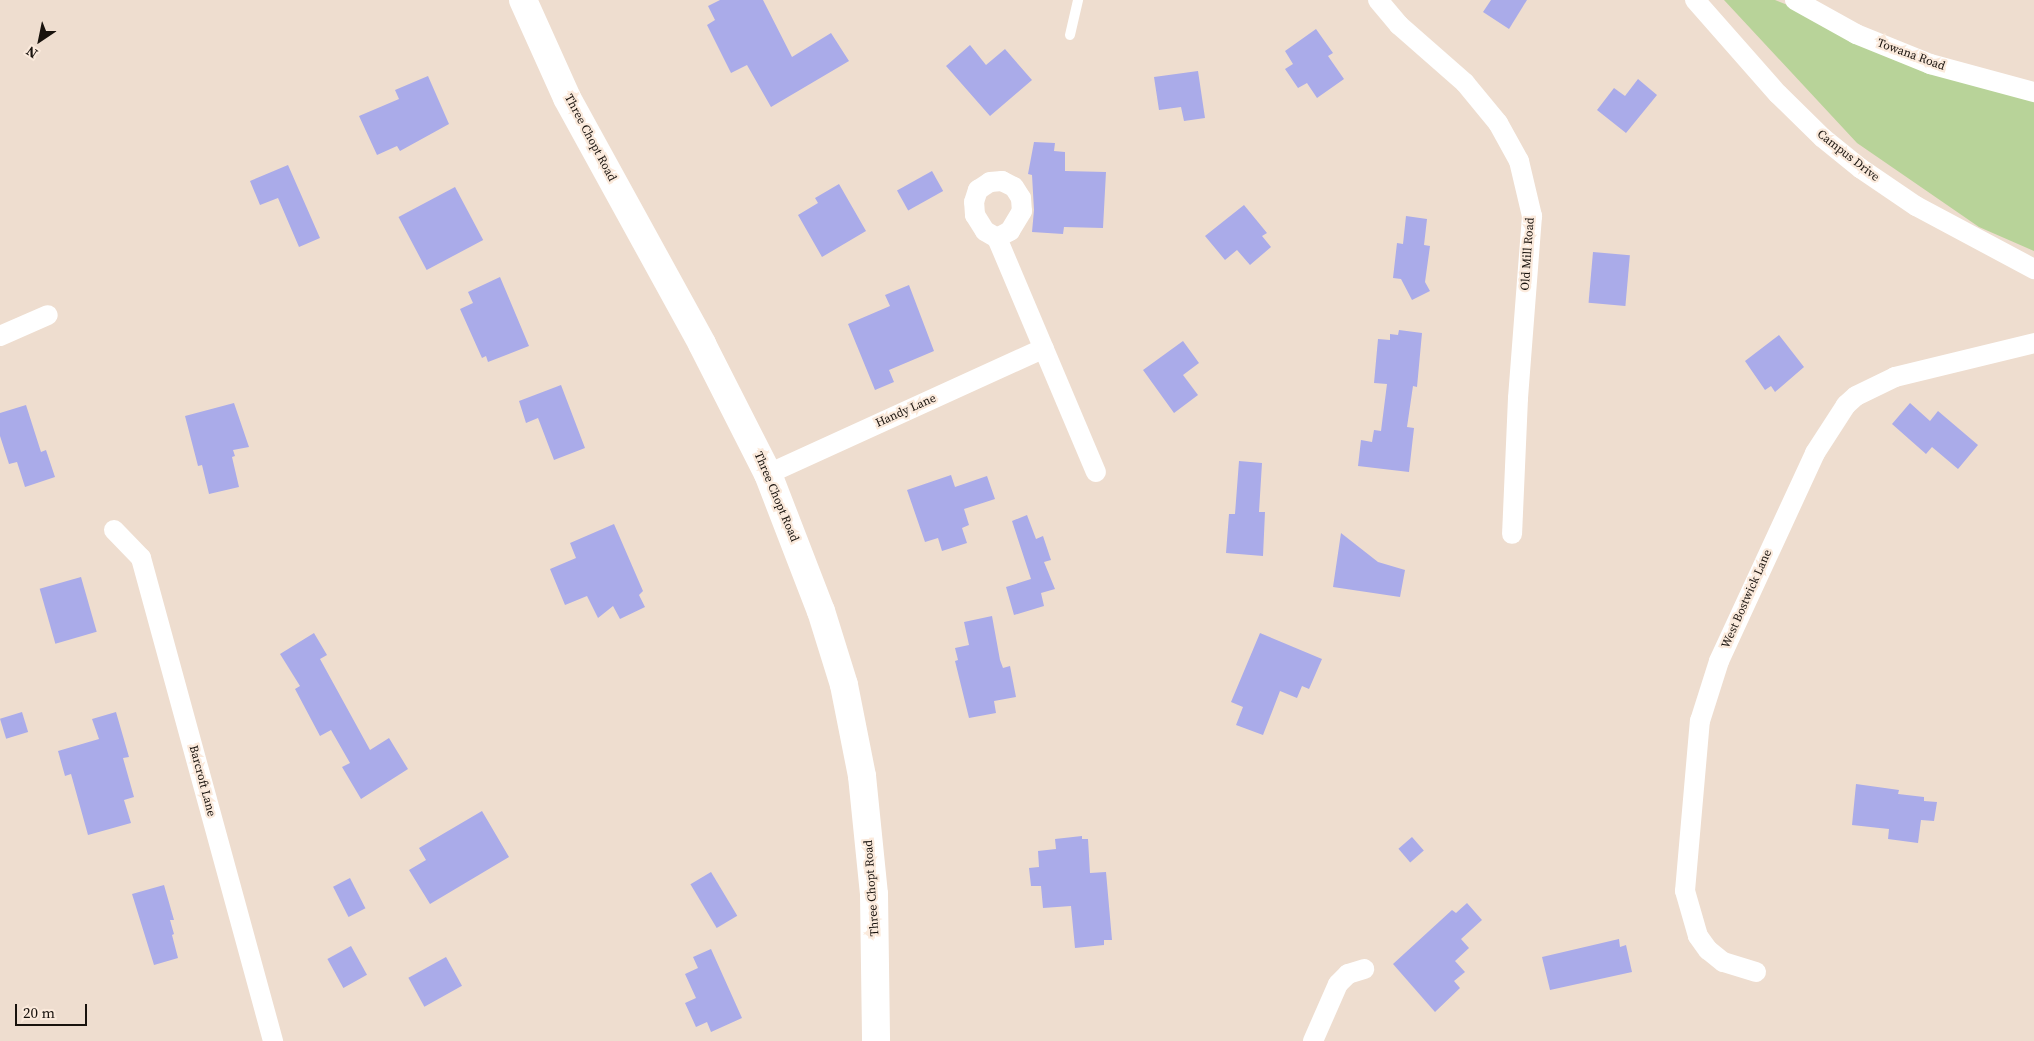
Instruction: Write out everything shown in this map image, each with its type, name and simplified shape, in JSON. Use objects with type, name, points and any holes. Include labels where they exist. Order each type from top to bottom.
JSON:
[{"type":"main road","name":"Three Chopt Road","points":[[523,0],[568,98],[702,344],[768,474],[821,611],[854,733],[874,894],[876,1041]]},
{"type":"street","name":"Old Mill Road","points":[[1378,0],[1399,25],[1465,83],[1498,123],[1519,161],[1532,216],[1518,388],[1512,534]]},
{"type":"street","name":"Campus Drive","points":[[1696,0],[1778,94],[1822,138],[1860,168],[1916,206],[2034,269]]},
{"type":"street","name":"Towana Road","points":[[1795,0],[1856,34],[1930,64],[2034,92]]},
{"type":"street","points":[[996,238],[1096,472]]},
{"type":"street","points":[[0,336],[48,315]]},
{"type":"street","name":"West Bostwick Lane","points":[[1756,972],[1724,962],[1708,950],[1698,936],[1685,891],[1700,721],[1719,661],[1815,453],[1846,405],[1856,396],[1895,378],[2034,343]]},
{"type":"street","name":"Handy Lane","points":[[768,474],[1044,348]]},
{"type":"street","name":"Barcroft Lane","points":[[114,530],[140,558],[273,1041]]},
{"type":"street","points":[[1313,1041],[1338,984],[1348,974],[1364,969]]},
{"type":"lane","points":[[1070,35],[1078,0]]},
{"type":"green space","points":[[1724,0],[1775,0],[2008,91],[2034,97],[2034,251],[1979,227],[1857,143]]},
{"type":"building","points":[[720,0],[763,0],[792,57],[831,33],[849,61],[771,107],[747,65],[731,73],[707,25],[715,20],[708,6]]},
{"type":"building","points":[[1491,0],[1527,0],[1509,29],[1483,12]]},
{"type":"building","points":[[1316,29],[1333,53],[1328,56],[1344,79],[1317,98],[1307,83],[1298,88],[1285,69],[1293,64],[1285,51]]},
{"type":"building","points":[[970,45],[986,65],[1005,49],[1032,80],[990,116],[946,66]]},
{"type":"building","points":[[1198,71],[1205,118],[1184,121],[1181,107],[1159,110],[1154,77]]},
{"type":"building","points":[[428,76],[449,124],[400,151],[397,146],[377,155],[359,116],[399,99],[395,90]]},
{"type":"building","points":[[1638,79],[1657,95],[1626,133],[1597,110],[1614,88],[1625,96]]},
{"type":"building","points":[[1034,142],[1055,143],[1054,151],[1065,152],[1065,171],[1106,172],[1103,228],[1064,227],[1063,234],[1032,232],[1034,210],[1032,175],[1028,174]]},
{"type":"building","points":[[288,165],[320,238],[299,247],[278,198],[260,205],[250,181]]},
{"type":"building","points":[[932,171],[943,191],[908,211],[897,190]]},
{"type":"building","points":[[839,184],[866,231],[822,257],[798,215],[818,203],[815,198]]},
{"type":"building","points":[[455,187],[483,240],[427,270],[398,217]]},
{"type":"building","points":[[1244,205],[1267,233],[1262,236],[1271,247],[1250,265],[1237,250],[1225,260],[1205,236]]},
{"type":"building","points":[[1406,216],[1427,219],[1424,245],[1430,246],[1425,282],[1430,291],[1412,300],[1401,279],[1393,278],[1397,243],[1403,244]]},
{"type":"building","points":[[1593,252],[1630,255],[1625,306],[1589,303]]},
{"type":"building","points":[[500,277],[529,346],[488,362],[486,356],[482,358],[460,309],[473,303],[468,292]]},
{"type":"building","points":[[909,285],[934,351],[889,370],[894,382],[875,390],[848,324],[890,306],[885,295]]},
{"type":"building","points":[[1399,330],[1422,333],[1417,387],[1413,386],[1407,427],[1414,428],[1409,472],[1358,466],[1361,440],[1372,442],[1374,430],[1381,431],[1387,384],[1374,383],[1378,339],[1390,340],[1390,334],[1398,335]]},
{"type":"building","points":[[1779,335],[1804,367],[1775,392],[1771,386],[1765,390],[1745,361]]},
{"type":"building","points":[[1183,341],[1199,363],[1183,375],[1198,395],[1174,413],[1143,370]]},
{"type":"building","points":[[561,385],[585,448],[554,460],[538,418],[526,423],[519,401]]},
{"type":"building","points":[[234,403],[249,447],[233,450],[235,456],[232,457],[239,487],[209,494],[202,465],[198,466],[185,416]]},
{"type":"building","points":[[1910,403],[1930,421],[1938,411],[1978,445],[1958,469],[1932,447],[1926,454],[1892,424]]},
{"type":"building","points":[[26,405],[41,452],[46,450],[55,477],[25,487],[17,462],[9,464],[0,436],[0,413]]},
{"type":"building","points":[[1239,461],[1262,463],[1259,512],[1265,512],[1263,556],[1226,553],[1229,514],[1235,514]]},
{"type":"building","points":[[951,475],[955,487],[987,476],[995,499],[964,509],[969,525],[962,528],[967,543],[942,551],[938,538],[925,542],[907,490]]},
{"type":"building","points":[[1027,515],[1036,539],[1043,536],[1051,560],[1044,562],[1055,589],[1041,593],[1044,606],[1014,615],[1006,587],[1031,579],[1012,521]]},
{"type":"building","points":[[614,524],[643,591],[639,595],[645,607],[620,619],[613,606],[598,618],[587,596],[565,605],[550,569],[576,558],[570,543]]},
{"type":"building","points":[[1341,533],[1378,562],[1405,570],[1400,597],[1333,587]]},
{"type":"building","points":[[81,577],[97,632],[55,644],[40,589]]},
{"type":"building","points":[[992,616],[1000,660],[1003,668],[1010,666],[1016,697],[994,701],[996,713],[969,718],[955,661],[958,660],[955,648],[969,645],[964,622]]},
{"type":"building","points":[[314,633],[327,655],[320,659],[370,750],[389,738],[408,769],[361,799],[342,767],[350,763],[331,730],[320,736],[295,689],[300,686],[280,654]]},
{"type":"building","points":[[1260,633],[1322,659],[1309,689],[1302,686],[1297,698],[1280,691],[1263,735],[1236,725],[1243,707],[1231,702]]},
{"type":"building","points":[[22,712],[28,732],[6,739],[0,719]]},
{"type":"building","points":[[116,712],[129,757],[123,758],[134,797],[124,800],[131,823],[88,835],[71,774],[65,776],[58,751],[99,739],[92,719]]},
{"type":"building","points":[[1856,784],[1899,790],[1898,794],[1924,797],[1924,801],[1937,802],[1934,821],[1921,820],[1918,843],[1888,839],[1889,829],[1852,825]]},
{"type":"building","points":[[482,811],[509,857],[430,904],[409,870],[426,860],[419,848]]},
{"type":"building","points":[[1082,836],[1082,839],[1088,839],[1090,873],[1106,872],[1112,940],[1104,940],[1104,945],[1075,948],[1071,906],[1043,908],[1041,886],[1031,886],[1029,868],[1039,867],[1038,851],[1056,849],[1055,839]]},
{"type":"building","points":[[1412,837],[1424,851],[1410,862],[1398,849]]},
{"type":"building","points":[[711,872],[737,916],[717,928],[690,884]]},
{"type":"building","points":[[350,878],[365,908],[349,917],[333,887]]},
{"type":"building","points":[[164,885],[174,920],[170,920],[178,958],[154,965],[132,894]]},
{"type":"building","points":[[1467,903],[1482,920],[1461,939],[1469,948],[1455,961],[1465,972],[1454,981],[1460,988],[1435,1012],[1393,964],[1452,910],[1456,913]]},
{"type":"building","points":[[1619,939],[1620,947],[1626,945],[1632,972],[1550,990],[1542,957]]},
{"type":"building","points":[[351,946],[367,975],[343,988],[327,959]]},
{"type":"building","points":[[711,949],[742,1018],[711,1032],[707,1022],[696,1027],[685,1003],[696,998],[685,974],[698,968],[693,957]]},
{"type":"building","points":[[446,957],[462,986],[424,1007],[408,978]]}]
